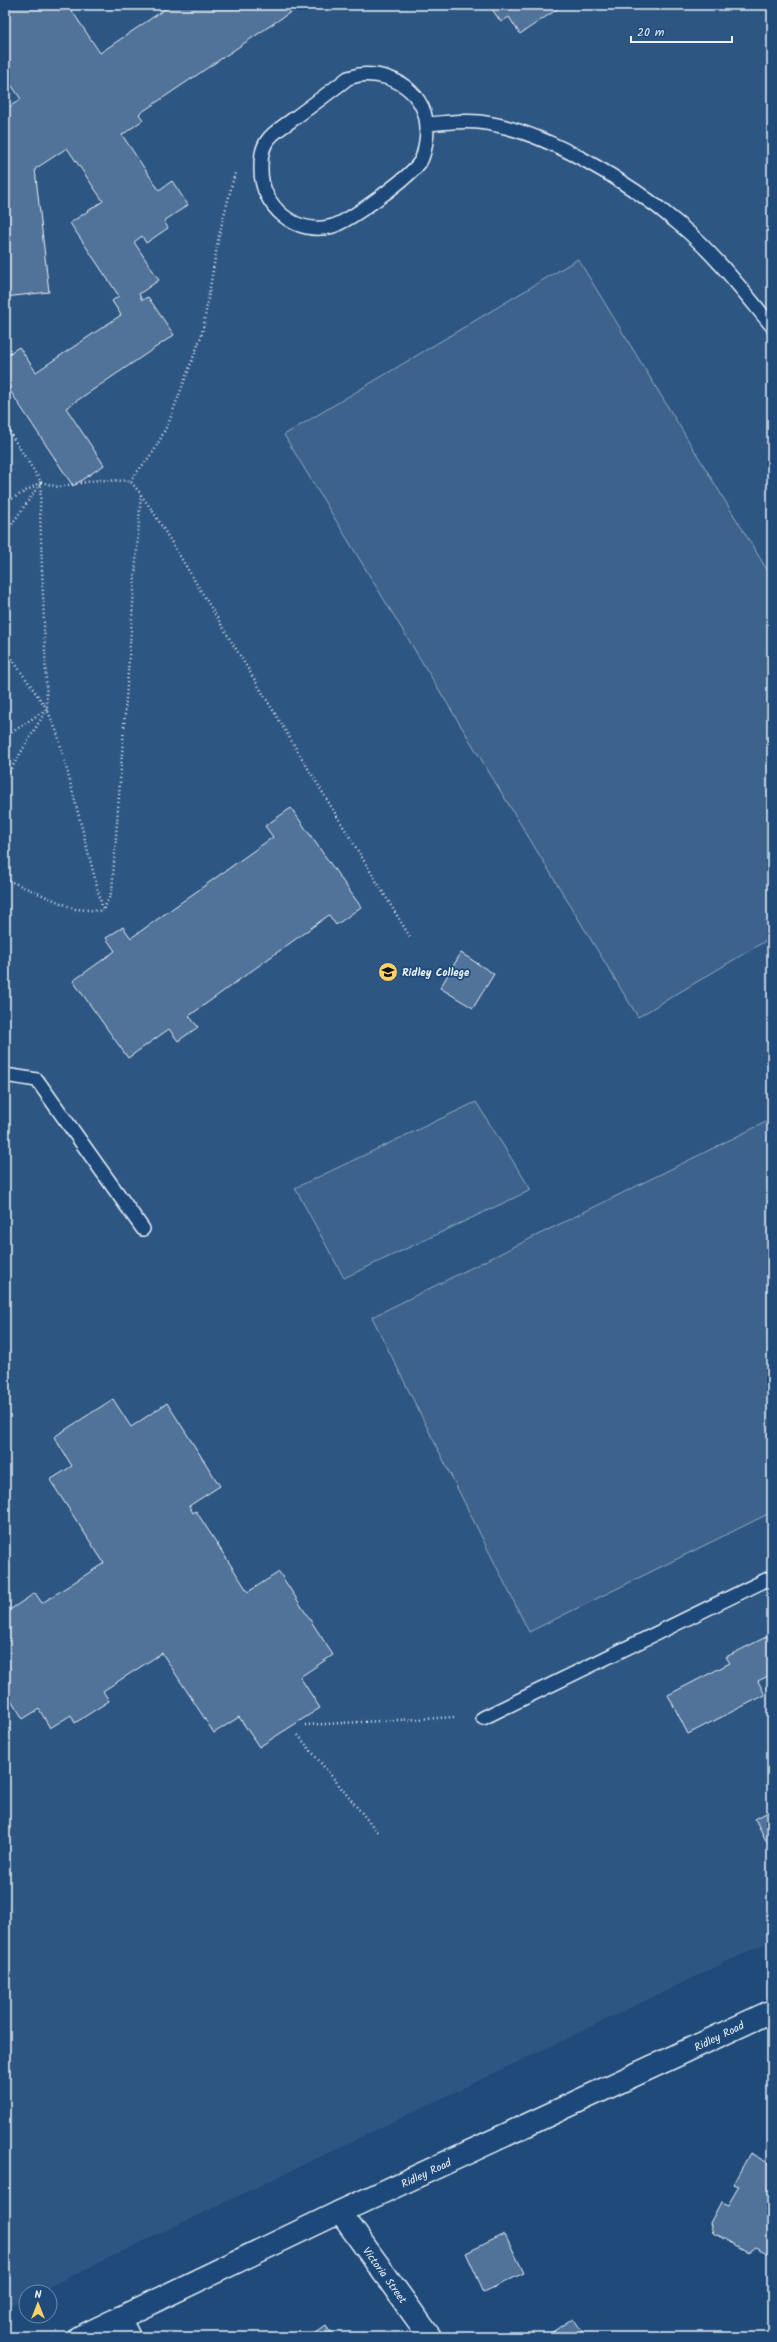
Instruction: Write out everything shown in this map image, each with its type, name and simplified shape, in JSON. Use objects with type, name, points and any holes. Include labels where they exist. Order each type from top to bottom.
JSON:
[{"type":"street","name":"Ridley Road","points":[[80,2337],[340,2212],[772,2011]]},
{"type":"street","name":"Victoria Street","points":[[340,2212],[430,2337]]},
{"type":"street","points":[[119,2318],[129,2337]]},
{"type":"lane","points":[[372,74],[399,82],[417,97],[427,124],[424,153],[414,170],[340,223],[318,227],[297,224],[284,217],[267,199],[261,180],[261,160],[266,142],[272,135],[348,78],[372,74]]},
{"type":"lane","points":[[427,124],[478,122],[537,139],[577,156],[629,187],[680,225],[734,279],[772,326]]},
{"type":"lane","points":[[5,1075],[37,1080],[144,1229]]},
{"type":"lane","points":[[483,1718],[772,1577]]},
{"type":"path","points":[[130,481],[154,451],[169,422],[202,334],[219,234],[237,166]]},
{"type":"path","points":[[5,425],[41,482],[40,509],[47,709],[5,779]]},
{"type":"path","points":[[5,503],[41,482],[58,487],[98,480],[130,481],[152,510],[410,937]]},
{"type":"path","points":[[5,534],[41,482]]},
{"type":"path","points":[[103,911],[112,891],[141,494]]},
{"type":"path","points":[[5,650],[47,709],[58,735],[103,911]]},
{"type":"path","points":[[5,737],[47,709]]},
{"type":"path","points":[[5,879],[75,909],[103,911]]},
{"type":"path","points":[[305,1725],[455,1717]]},
{"type":"path","points":[[298,1735],[379,1834]]},
{"type":"shaded area","name":"Ridley College","points":[[5,5],[772,5],[772,1940],[55,2284],[18,2284],[18,2302],[5,2308]]},
{"type":"shaded area","points":[[578,259],[772,578],[772,937],[638,1017],[284,435]]},
{"type":"shaded area","points":[[476,1102],[531,1190],[344,1278],[295,1188]]},
{"type":"shaded area","points":[[772,1119],[772,1512],[529,1632],[372,1317]]},
{"type":"building","points":[[5,5],[68,5],[100,53],[171,5],[301,5],[139,114],[143,120],[122,135],[159,190],[172,181],[188,205],[164,221],[168,228],[146,243],[142,236],[134,242],[159,280],[139,294],[142,300],[148,297],[174,335],[66,408],[104,465],[73,486],[5,383],[5,356],[19,347],[36,372],[121,315],[112,301],[119,296],[70,223],[103,201],[67,148],[35,169],[49,292],[5,297],[5,110],[21,99],[5,76]]},
{"type":"building","points":[[489,5],[556,5],[559,8],[520,34],[509,17],[501,22]]},
{"type":"building","points":[[291,808],[361,907],[336,925],[329,915],[189,1016],[198,1027],[178,1041],[169,1029],[128,1058],[73,981],[115,951],[106,938],[123,927],[131,938],[273,837],[265,826]]},
{"type":"building","points":[[461,953],[494,974],[473,1008],[440,988]]},
{"type":"building","points":[[113,1399],[131,1427],[167,1403],[220,1486],[189,1506],[193,1513],[196,1511],[248,1592],[279,1572],[333,1655],[300,1677],[320,1708],[259,1747],[239,1717],[214,1733],[162,1653],[103,1691],[109,1701],[75,1723],[71,1715],[50,1728],[39,1709],[23,1719],[5,1690],[5,1626],[9,1624],[5,1618],[5,1613],[35,1593],[42,1603],[104,1563],[50,1480],[72,1466],[54,1437]]},
{"type":"building","points":[[772,1634],[772,1674],[758,1681],[765,1695],[688,1734],[668,1695],[730,1663],[726,1657]]},
{"type":"building","points":[[772,1810],[772,1852],[755,1819]]},
{"type":"building","points":[[750,2153],[772,2165],[772,2249],[769,2254],[755,2247],[748,2252],[713,2233],[710,2223],[721,2202],[728,2205],[739,2186],[733,2184]]},
{"type":"building","points":[[505,2234],[524,2273],[484,2292],[466,2253]]},
{"type":"building","points":[[573,2318],[586,2337],[545,2337]]},
{"type":"building","points":[[326,2325],[335,2337],[309,2337]]},
{"type":"place","name":"Ridley College","points":[[388,972]]}]
